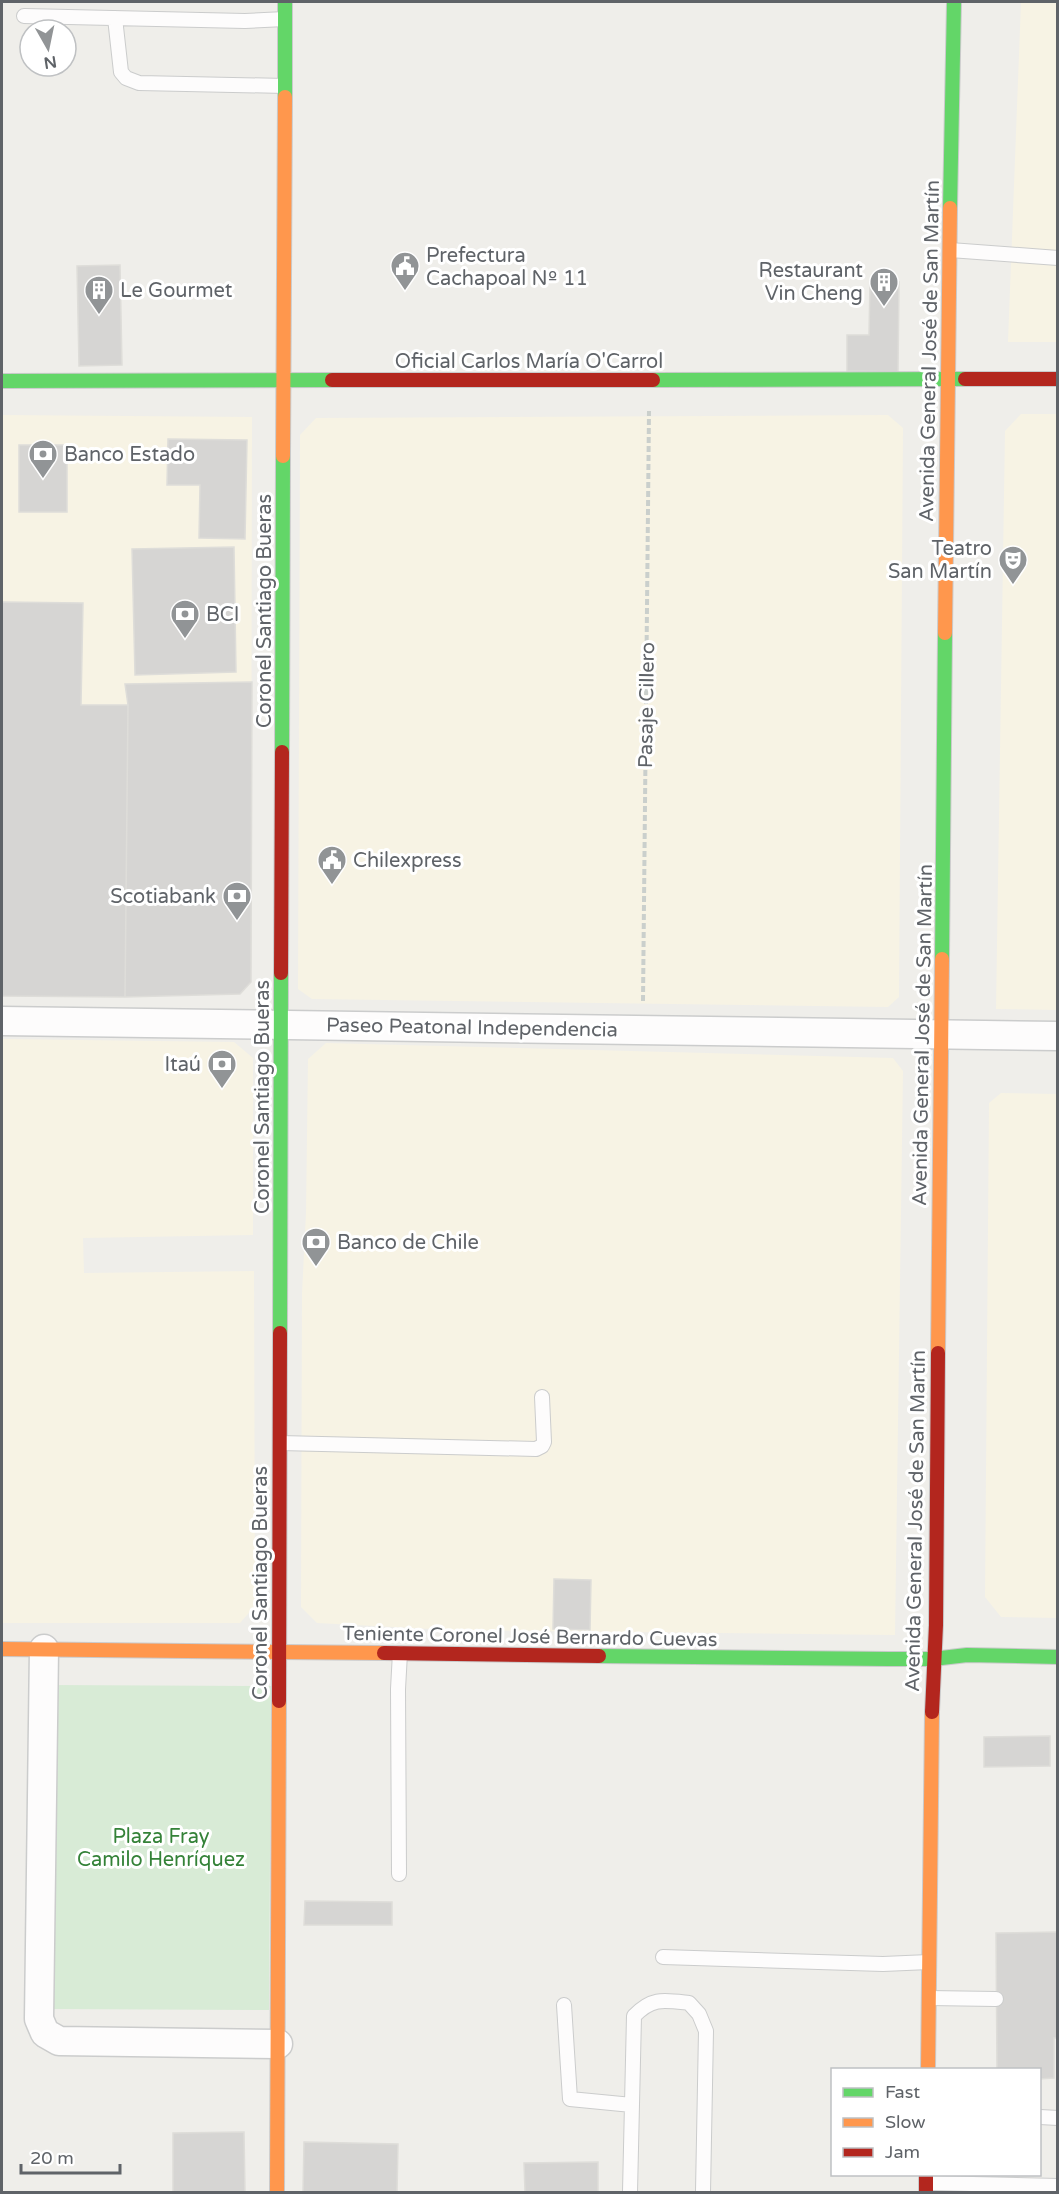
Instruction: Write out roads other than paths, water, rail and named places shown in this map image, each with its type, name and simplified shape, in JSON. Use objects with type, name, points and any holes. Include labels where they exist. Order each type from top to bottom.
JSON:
[{"type":"main road","name":"Coronel Santiago Bueras","points":[[277,2193],[285,2]]},
{"type":"main road","name":"Avenida General José de San Martín","points":[[928,2068],[933,1659],[936,1625],[935,1542],[954,2]]},
{"type":"main road","name":"Oficial Carlos María O'Carrol","points":[[2,381],[1058,379]]},
{"type":"main road","name":"Teniente Coronel José Bernardo Cuevas","points":[[2,1649],[933,1659],[967,1656],[1058,1657]]},
{"type":"street","name":"Paseo Peatonal Independencia","points":[[2,1021],[1058,1036]]},
{"type":"street","points":[[44,1649],[39,2019],[45,2033],[58,2041],[278,2044]]},
{"type":"lane","points":[[24,16],[245,21],[285,19]]},
{"type":"lane","points":[[115,18],[121,72],[126,78],[139,82],[285,86]]},
{"type":"lane","points":[[950,250],[1058,258]]},
{"type":"lane","points":[[280,1443],[536,1449],[544,1442],[542,1397]]},
{"type":"lane","points":[[399,1874],[398,1689],[400,1653]]},
{"type":"lane","points":[[663,1957],[883,1964],[929,1962]]},
{"type":"lane","points":[[928,1998],[996,1999]]},
{"type":"lane","points":[[630,2193],[634,2016],[643,2007],[658,2000],[689,2003],[699,2014],[706,2031],[703,2193]]},
{"type":"lane","points":[[564,2005],[570,2099],[632,2104]]},
{"type":"lane","points":[[1041,2117],[1058,2118]]},
{"type":"lane","points":[[926,2183],[1058,2186]]},
{"type":"place","name":"Prefectura Cachapoal Nº 11","points":[[405,292]]},
{"type":"place","name":"Restaurant Vin Cheng","points":[[884,308]]},
{"type":"place","name":"Le Gourmet","points":[[99,316]]},
{"type":"place","name":"Banco Estado","points":[[43,480]]},
{"type":"place","name":"Teatro San Martín","points":[[1013,586]]},
{"type":"place","name":"BCI","points":[[185,640]]},
{"type":"place","name":"Chilexpress","points":[[332,886]]},
{"type":"place","name":"Scotiabank","points":[[237,922]]},
{"type":"place","name":"Itaú","points":[[222,1090]]},
{"type":"place","name":"Banco de Chile","points":[[316,1268]]},
{"type":"park label","name":"Plaza Fray Camilo Henríquez","points":[[161,1848]]}]
